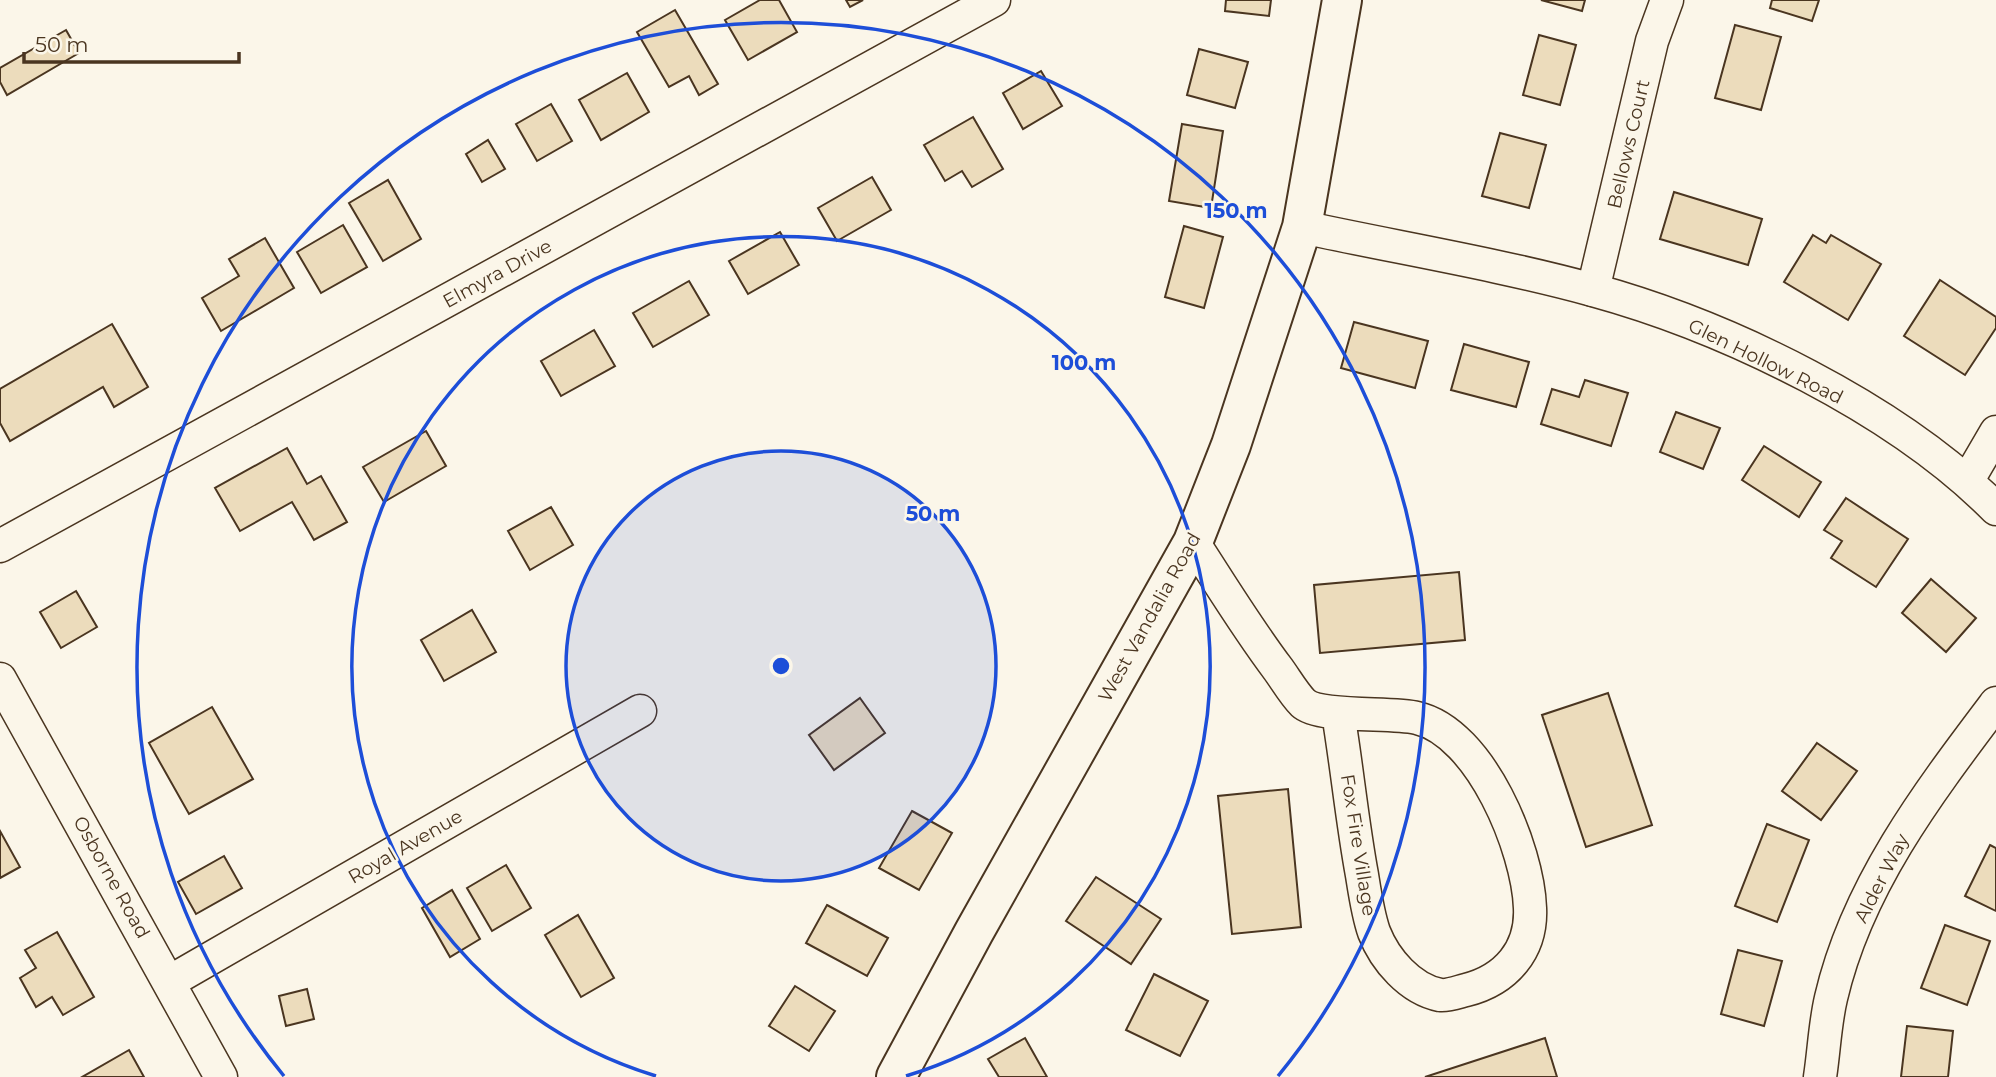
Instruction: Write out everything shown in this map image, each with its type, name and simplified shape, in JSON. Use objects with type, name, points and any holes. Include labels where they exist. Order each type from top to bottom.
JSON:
[{"type":"main road","name":"West Vandalia Road","points":[[897,1077],[974,932],[1193,542],[1231,446],[1302,228],[1342,0]]},
{"type":"street","name":"Elmyra Drive","points":[[0,545],[994,0]]},
{"type":"street","name":"Bellows Court","points":[[1593,290],[1652,41],[1667,0]]},
{"type":"street","name":"Glen Hollow Road","points":[[1302,228],[1593,290],[1698,325],[1797,371],[1887,423],[1968,480],[1996,509]]},
{"type":"street","points":[[1968,480],[1996,432]]},
{"type":"street","name":"Fox Fire Village","points":[[1193,542],[1256,641],[1305,705],[1338,713],[1377,712],[1420,719],[1454,738],[1478,767],[1503,809],[1522,855],[1529,887],[1531,927],[1518,959],[1486,985],[1443,996],[1413,986],[1394,965],[1374,933],[1353,830],[1338,713]]},
{"type":"street","name":"Osborne Road","points":[[0,679],[171,981],[221,1077]]},
{"type":"street","name":"Alder Way","points":[[1820,1077],[1831,998],[1863,905],[1921,802],[1996,703]]},
{"type":"street","name":"Royal Avenue","points":[[171,981],[640,711]]},
{"type":"building","points":[[760,0],[779,0],[797,32],[748,60],[725,20]]},
{"type":"building","points":[[846,0],[863,0],[850,7]]},
{"type":"building","points":[[1226,0],[1271,0],[1269,16],[1225,11]]},
{"type":"building","points":[[1541,0],[1585,0],[1582,11]]},
{"type":"building","points":[[1772,0],[1819,0],[1812,21],[1770,8]]},
{"type":"building","points":[[675,10],[718,84],[699,95],[689,76],[669,87],[637,32]]},
{"type":"building","points":[[1735,25],[1781,37],[1761,110],[1715,98]]},
{"type":"building","points":[[66,30],[79,53],[7,95],[0,82],[0,68]]},
{"type":"building","points":[[1539,35],[1576,45],[1560,105],[1523,95]]},
{"type":"building","points":[[1199,49],[1248,62],[1235,108],[1187,95]]},
{"type":"building","points":[[1041,71],[1062,106],[1023,129],[1003,93]]},
{"type":"building","points":[[627,73],[649,112],[601,140],[579,100]]},
{"type":"building","points":[[551,104],[572,141],[537,161],[516,124]]},
{"type":"building","points":[[973,117],[1003,169],[972,187],[962,171],[945,181],[924,145]]},
{"type":"building","points":[[1182,124],[1223,131],[1211,208],[1169,201]]},
{"type":"building","points":[[1500,133],[1546,145],[1529,208],[1482,196]]},
{"type":"building","points":[[488,140],[505,169],[482,182],[466,154]]},
{"type":"building","points":[[872,177],[891,210],[837,241],[818,208]]},
{"type":"building","points":[[388,180],[421,239],[383,261],[349,203]]},
{"type":"building","points":[[1674,192],[1762,219],[1748,265],[1660,239]]},
{"type":"building","points":[[343,225],[367,267],[321,293],[297,252]]},
{"type":"building","points":[[1184,226],[1223,237],[1204,308],[1165,297]]},
{"type":"building","points":[[780,232],[799,265],[748,294],[729,261]]},
{"type":"building","points":[[1813,235],[1826,243],[1831,235],[1881,264],[1848,320],[1784,282]]},
{"type":"building","points":[[265,238],[294,288],[221,331],[202,298],[239,276],[229,259]]},
{"type":"building","points":[[1940,280],[1996,317],[1996,328],[1965,375],[1904,336]]},
{"type":"building","points":[[689,281],[709,315],[653,347],[633,313]]},
{"type":"building","points":[[1354,322],[1428,341],[1415,388],[1341,368]]},
{"type":"building","points":[[112,324],[148,387],[114,407],[103,387],[10,441],[0,423],[0,389]]},
{"type":"building","points":[[594,330],[615,366],[561,396],[541,361]]},
{"type":"building","points":[[1464,344],[1529,362],[1516,407],[1451,390]]},
{"type":"building","points":[[1585,380],[1628,393],[1611,446],[1541,424],[1552,389],[1579,397]]},
{"type":"building","points":[[1676,412],[1720,428],[1703,469],[1660,452]]},
{"type":"building","points":[[426,431],[446,466],[384,502],[363,467]]},
{"type":"building","points":[[1764,446],[1821,482],[1799,517],[1742,480]]},
{"type":"building","points":[[287,448],[307,484],[321,476],[347,522],[314,540],[292,502],[240,531],[215,488]]},
{"type":"building","points":[[1846,498],[1908,539],[1876,587],[1831,558],[1842,541],[1824,530]]},
{"type":"building","points":[[551,507],[573,545],[530,570],[508,531]]},
{"type":"building","points":[[1459,572],[1465,640],[1320,653],[1314,585]]},
{"type":"building","points":[[1931,579],[1976,618],[1946,652],[1902,613]]},
{"type":"building","points":[[76,591],[97,627],[61,648],[40,612]]},
{"type":"building","points":[[472,610],[496,652],[444,681],[421,640]]},
{"type":"building","points":[[1608,693],[1652,825],[1586,847],[1542,715]]},
{"type":"building","points":[[860,698],[885,733],[834,770],[809,735]]},
{"type":"building","points":[[212,707],[253,779],[189,814],[149,743]]},
{"type":"building","points":[[1817,743],[1857,771],[1821,820],[1782,791]]},
{"type":"building","points":[[1288,789],[1301,927],[1232,934],[1218,796]]},
{"type":"building","points":[[912,811],[952,833],[919,890],[879,868]]},
{"type":"building","points":[[1767,824],[1809,840],[1777,922],[1735,906]]},
{"type":"building","points":[[0,831],[20,867],[0,878]]},
{"type":"building","points":[[1990,845],[1996,848],[1996,911],[1965,896]]},
{"type":"building","points":[[224,856],[242,888],[196,914],[178,882]]},
{"type":"building","points":[[506,865],[531,908],[492,931],[467,888]]},
{"type":"building","points":[[1096,877],[1161,919],[1131,964],[1066,921]]},
{"type":"building","points":[[452,890],[480,939],[450,957],[422,908]]},
{"type":"building","points":[[827,905],[888,938],[867,976],[806,943]]},
{"type":"building","points":[[578,915],[614,978],[581,997],[545,935]]},
{"type":"building","points":[[1945,925],[1990,941],[1967,1005],[1921,988]]},
{"type":"building","points":[[57,932],[94,997],[63,1015],[52,997],[36,1007],[20,978],[36,968],[25,950]]},
{"type":"building","points":[[1738,950],[1782,961],[1764,1026],[1721,1014]]},
{"type":"building","points":[[1154,974],[1208,1001],[1180,1056],[1126,1030]]},
{"type":"building","points":[[795,986],[835,1011],[809,1051],[769,1026]]},
{"type":"building","points":[[307,989],[314,1019],[286,1026],[279,996]]},
{"type":"building","points":[[1907,1026],[1953,1031],[1948,1077],[1901,1077]]},
{"type":"building","points":[[1025,1038],[1047,1077],[999,1077],[988,1059]]},
{"type":"building","points":[[1545,1038],[1557,1077],[1425,1077]]},
{"type":"building","points":[[129,1050],[144,1077],[82,1077]]}]
